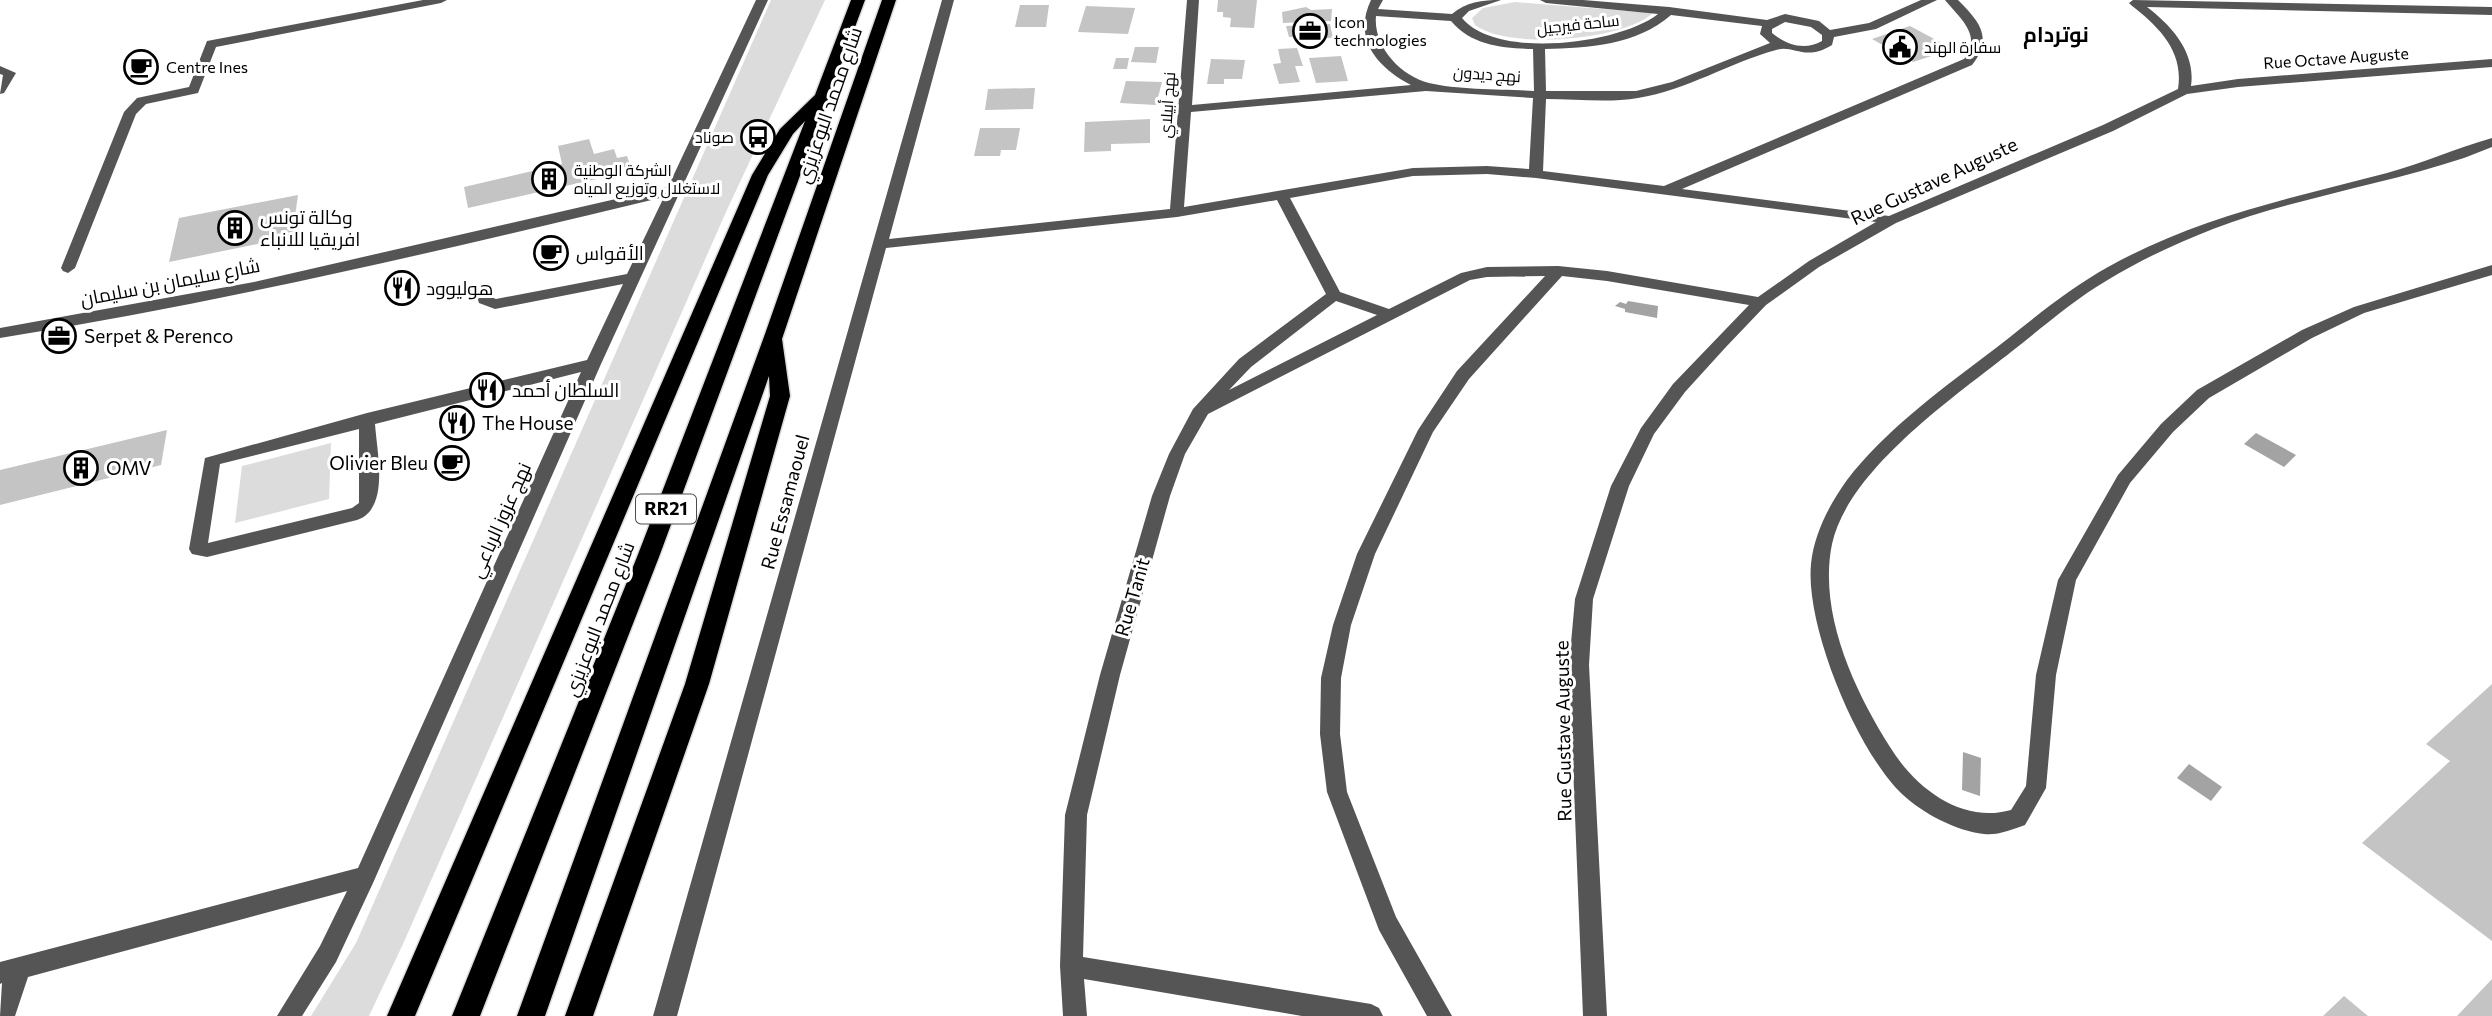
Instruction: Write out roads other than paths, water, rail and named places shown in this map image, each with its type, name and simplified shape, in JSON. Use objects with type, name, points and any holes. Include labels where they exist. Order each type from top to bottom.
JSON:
[{"type":"highway","name":"شارع محمد البوعزيزي","points":[[466,1016],[643,570],[858,0]]},
{"type":"highway","name":"شارع محمد البوعزيزي","points":[[531,1016],[774,334],[889,0]]},
{"type":"highway","points":[[401,1016],[760,175],[786,132],[822,93]]},
{"type":"highway","points":[[579,1016],[697,684],[780,396],[774,334]]},
{"type":"street","points":[[68,268],[130,112],[142,101],[194,90],[211,44],[440,0]]},
{"type":"street","name":"نهج عزوز الرباعي","points":[[289,1016],[327,954],[365,876],[593,364],[762,0]]},
{"type":"street","name":"Rue Essamaouel","points":[[665,1016],[948,0]]},
{"type":"street","name":"نهج أبيلاي","points":[[1177,213],[1193,0]]},
{"type":"street","points":[[1377,0],[1369,12],[1367,31],[1382,56],[1399,75],[1426,87]]},
{"type":"street","points":[[1369,12],[1455,18],[1465,9],[1495,0]]},
{"type":"street","name":"ساحة فيرجيل","points":[[1546,0],[1745,19],[1768,24],[1778,20],[1795,19],[1815,24],[1828,34]]},
{"type":"street","points":[[1768,24],[1766,34],[1779,44],[1799,49],[1819,48],[1828,42],[1828,34],[1872,26],[1931,0]]},
{"type":"street","points":[[1668,190],[1968,62],[1977,54],[1980,45],[1978,31],[1950,0]]},
{"type":"street","points":[[2133,1],[2492,11]]},
{"type":"street","points":[[2133,1],[2167,30],[2181,54],[2188,75],[2183,91]]},
{"type":"street","name":"ساحة فيرجيل","points":[[1455,18],[1457,25],[1481,38],[1539,46],[1634,33],[1653,24],[1669,11]]},
{"type":"street","name":"نهج ديدون","points":[[1185,108],[1426,87],[1541,95],[1636,95],[1676,85],[1779,44]]},
{"type":"street","points":[[1536,174],[1541,95],[1539,46]]},
{"type":"street","name":"Rue Octave Auguste","points":[[2183,91],[2238,83],[2492,63]]},
{"type":"street","points":[[0,70],[10,73],[0,90]]},
{"type":"street","name":"Rue Gustave Auguste","points":[[1595,1016],[1579,665],[1584,599],[1620,486],[1647,432],[1679,388],[1761,302],[1814,264],[1891,220],[2108,128],[2183,91]]},
{"type":"street","points":[[2492,142],[2414,168],[2220,221],[2089,284],[1960,383],[1888,445],[1841,502],[1824,542],[1821,586],[1831,642],[1852,699],[1889,767],[1909,791],[1941,811],[1986,826],[2018,818],[2036,788],[2046,675],[2067,580],[2124,479],[2167,428],[2203,394],[2307,334],[2359,310],[2492,270]]},
{"type":"street","points":[[879,244],[1177,213],[1413,172],[1487,170],[1668,190],[1891,220]]},
{"type":"street","name":"شارع سليمان بن سليمان","points":[[0,333],[63,324],[409,254],[674,190]]},
{"type":"street","points":[[1281,194],[1334,295],[1388,314]]},
{"type":"street","points":[[1199,413],[1466,276],[1487,272],[1558,271],[1608,276],[1761,302]]},
{"type":"street","points":[[1440,1016],[1387,923],[1337,792],[1330,734],[1331,678],[1342,625],[1366,554],[1426,430],[1463,375],[1558,271]]},
{"type":"street","points":[[482,291],[484,300],[495,304],[635,277]]},
{"type":"street","name":"Rue Tanit","points":[[1075,1016],[1071,966],[1076,815],[1110,675],[1161,496],[1177,454],[1199,413],[1245,363],[1334,295]]},
{"type":"street","points":[[367,419],[370,499],[366,507],[357,513],[207,551],[198,549],[212,461],[367,419],[593,364]]},
{"type":"street","points":[[3,1016],[9,971],[365,876]]},
{"type":"street","points":[[1071,966],[1371,1016]]},
{"type":"place","name":"Icon technologies","points":[[1310,31]]},
{"type":"place","name":"سفارة الهند","points":[[1900,47]]},
{"type":"place","name":"Centre Ines","points":[[141,67]]},
{"type":"place","name":"صوناد","points":[[758,137]]},
{"type":"place","name":"الشركة الوطنية لاستغلال وتوزيع المياه","points":[[549,179]]},
{"type":"place","name":"وكالة تونس افريقيا للانباء","points":[[235,228]]},
{"type":"place","name":"الأقواس","points":[[551,253]]},
{"type":"place","name":"هوليوود","points":[[402,288]]},
{"type":"place","name":"Serpet & Perenco","points":[[59,336]]},
{"type":"place","name":"السلطان أحمد","points":[[487,390]]},
{"type":"place","name":"The House","points":[[457,423]]},
{"type":"place","name":"Olivier Bleu","points":[[452,463]]},
{"type":"place","name":"OMV","points":[[81,468]]},
{"type":"district","name":"نوتردام","points":[[2056,35]]}]
